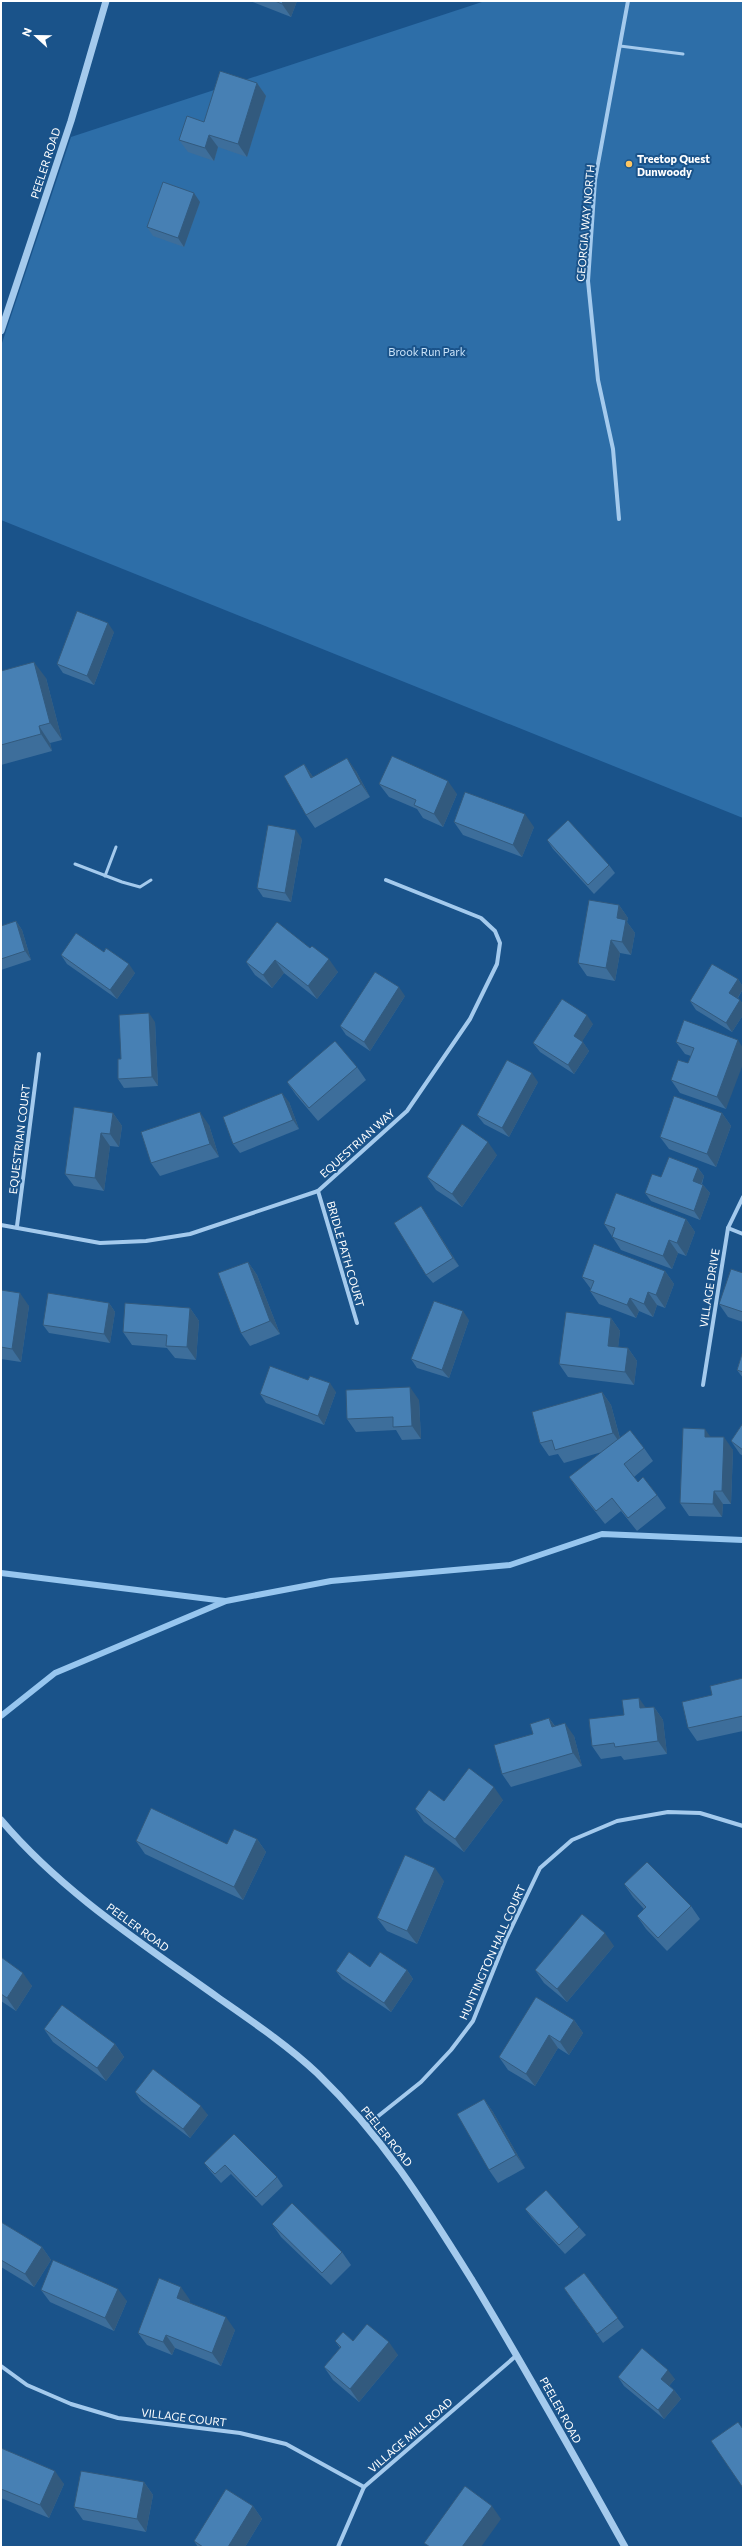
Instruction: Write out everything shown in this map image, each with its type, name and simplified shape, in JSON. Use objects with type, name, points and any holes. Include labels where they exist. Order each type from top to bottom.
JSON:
[{"type":"street","name":"PEELER ROAD","points":[[1,331],[71,121],[106,1]]},
{"type":"street","name":"GEORGIA WAY NORTH","points":[[619,519],[613,449],[598,380],[588,281],[595,180],[628,1]]},
{"type":"street","name":"EQUESTRIAN WAY","points":[[1,1225],[17,1226],[100,1243],[146,1241],[190,1234],[318,1190],[407,1111],[470,1019],[497,964],[500,942],[495,931],[481,918],[386,880]]},
{"type":"street","name":"EQUESTRIAN COURT","points":[[17,1226],[39,1054]]},
{"type":"street","name":"BRIDLE PATH COURT","points":[[318,1190],[357,1323]]},
{"type":"street","name":"VILLAGE DRIVE","points":[[703,1385],[728,1228],[743,1197]]},
{"type":"street","points":[[728,1228],[743,1234]]},
{"type":"street","name":"HUNTINGTON HALL COURT","points":[[367,2125],[421,2082],[451,2050],[473,2021],[506,1939],[540,1868],[572,1840],[617,1820],[668,1812],[700,1813],[743,1826]]},
{"type":"street","name":"PEELER ROAD","points":[[1,1820],[29,1853],[69,1889],[107,1919],[273,2037],[316,2072],[367,2125],[424,2203],[518,2355],[625,2547]]},
{"type":"street","name":"VILLAGE MILL ROAD","points":[[338,2547],[364,2487],[518,2355]]},
{"type":"street","name":"VILLAGE COURT","points":[[1,2366],[26,2385],[70,2404],[118,2418],[240,2433],[286,2444],[364,2487]]},
{"type":"lane","points":[[620,46],[683,54]]},
{"type":"lane","points":[[105,876],[116,847]]},
{"type":"lane","points":[[75,864],[105,876],[140,887],[151,880]]},
{"type":"green space","name":"Brook Run Park","points":[[485,1],[743,1],[743,818],[1,520],[1,346],[71,137]]},
{"type":"building","points":[[275,1],[283,1],[282,4]]},
{"type":"building","points":[[220,71],[257,83],[238,144],[209,135],[205,148],[179,140],[187,116],[204,122]]},
{"type":"building","points":[[163,182],[194,193],[178,238],[147,227]]},
{"type":"building","points":[[77,611],[108,623],[87,676],[57,664]]},
{"type":"building","points":[[34,662],[50,723],[39,726],[41,734],[1,745],[1,671]]},
{"type":"building","points":[[392,756],[448,781],[434,814],[414,805],[416,800],[379,784]]},
{"type":"building","points":[[347,758],[361,784],[306,815],[284,776],[304,764],[311,778]]},
{"type":"building","points":[[465,792],[525,814],[513,845],[454,822]]},
{"type":"building","points":[[568,820],[609,865],[588,885],[547,840]]},
{"type":"building","points":[[268,825],[296,830],[285,893],[257,888]]},
{"type":"building","points":[[589,900],[619,905],[617,918],[626,920],[622,942],[611,940],[606,968],[578,963]]},
{"type":"building","points":[[16,921],[25,951],[1,959],[1,926]]},
{"type":"building","points":[[277,922],[310,948],[312,946],[329,959],[308,986],[275,960],[263,975],[246,962]]},
{"type":"building","points":[[76,933],[104,952],[106,948],[129,964],[110,990],[61,955]]},
{"type":"building","points":[[712,964],[738,979],[729,993],[740,1000],[726,1023],[690,1001]]},
{"type":"building","points":[[375,972],[399,987],[364,1042],[340,1026]]},
{"type":"building","points":[[562,999],[587,1015],[574,1036],[583,1042],[568,1065],[533,1043]]},
{"type":"building","points":[[149,1013],[152,1077],[118,1079],[118,1059],[121,1059],[119,1015]]},
{"type":"building","points":[[684,1020],[738,1040],[717,1097],[671,1080],[678,1060],[688,1063],[694,1048],[676,1042]]},
{"type":"building","points":[[335,1041],[357,1067],[309,1108],[287,1082]]},
{"type":"building","points":[[507,1060],[532,1073],[502,1128],[477,1115]]},
{"type":"building","points":[[282,1093],[293,1120],[233,1144],[223,1117]]},
{"type":"building","points":[[674,1096],[722,1113],[707,1154],[660,1137]]},
{"type":"building","points":[[74,1107],[113,1113],[110,1134],[101,1133],[95,1178],[65,1174]]},
{"type":"building","points":[[200,1112],[210,1144],[151,1163],[141,1132]]},
{"type":"building","points":[[462,1124],[488,1142],[452,1194],[427,1177]]},
{"type":"building","points":[[669,1157],[698,1168],[693,1181],[703,1185],[694,1211],[645,1193],[652,1174],[661,1177]]},
{"type":"building","points":[[616,1193],[686,1219],[677,1243],[669,1240],[663,1256],[612,1237],[615,1228],[604,1224]]},
{"type":"building","points":[[421,1206],[453,1258],[426,1275],[394,1223]]},
{"type":"building","points":[[594,1244],[665,1271],[656,1295],[648,1292],[644,1304],[630,1298],[627,1305],[590,1291],[594,1281],[582,1277]]},
{"type":"building","points":[[248,1262],[270,1321],[241,1333],[218,1273]]},
{"type":"building","points":[[731,1269],[743,1273],[743,1312],[719,1304]]},
{"type":"building","points":[[1,1290],[20,1293],[12,1349],[1,1347]]},
{"type":"building","points":[[48,1293],[109,1303],[104,1334],[43,1325]]},
{"type":"building","points":[[434,1301],[463,1311],[442,1370],[411,1359]]},
{"type":"building","points":[[125,1303],[190,1308],[187,1347],[166,1346],[167,1335],[123,1332]]},
{"type":"building","points":[[566,1312],[611,1318],[608,1346],[628,1348],[625,1372],[559,1364]]},
{"type":"building","points":[[743,1351],[743,1372],[737,1370]]},
{"type":"building","points":[[270,1366],[308,1380],[310,1376],[330,1383],[318,1416],[260,1394]]},
{"type":"building","points":[[410,1387],[412,1426],[393,1427],[393,1417],[347,1419],[346,1390]]},
{"type":"building","points":[[602,1392],[613,1433],[555,1450],[552,1440],[540,1443],[532,1412]]},
{"type":"building","points":[[743,1423],[743,1450],[731,1441]]},
{"type":"building","points":[[683,1428],[705,1429],[705,1437],[724,1437],[722,1491],[714,1491],[713,1504],[680,1503]]},
{"type":"building","points":[[630,1430],[644,1448],[624,1464],[638,1482],[643,1477],[657,1495],[628,1518],[612,1498],[596,1511],[569,1477]]},
{"type":"building","points":[[743,1678],[743,1716],[688,1728],[682,1702],[712,1695],[710,1686]]},
{"type":"building","points":[[639,1698],[640,1708],[654,1707],[658,1741],[615,1747],[614,1743],[592,1746],[589,1719],[624,1715],[622,1700]]},
{"type":"building","points":[[549,1718],[552,1727],[565,1723],[573,1753],[502,1774],[494,1745],[533,1734],[530,1724]]},
{"type":"building","points":[[469,1768],[494,1787],[455,1839],[415,1809],[429,1790],[444,1801]]},
{"type":"building","points":[[151,1808],[227,1844],[234,1829],[257,1839],[234,1887],[136,1841]]},
{"type":"building","points":[[405,1855],[435,1868],[407,1931],[377,1918]]},
{"type":"building","points":[[647,1862],[691,1906],[658,1938],[637,1916],[646,1907],[624,1884]]},
{"type":"building","points":[[582,1914],[605,1933],[557,1989],[535,1970]]},
{"type":"building","points":[[349,1952],[370,1967],[380,1952],[407,1970],[384,2003],[336,1971]]},
{"type":"building","points":[[1,1957],[23,1973],[7,1998],[1,1994]]},
{"type":"building","points":[[536,1997],[574,2020],[560,2042],[549,2035],[526,2074],[499,2057]]},
{"type":"building","points":[[62,2005],[115,2044],[97,2068],[44,2029]]},
{"type":"building","points":[[153,2069],[201,2106],[183,2129],[135,2092]]},
{"type":"building","points":[[484,2099],[516,2155],[489,2170],[457,2114]]},
{"type":"building","points":[[234,2134],[277,2177],[256,2197],[225,2165],[215,2174],[204,2163]]},
{"type":"building","points":[[546,2190],[579,2227],[559,2245],[525,2209]]},
{"type":"building","points":[[292,2203],[342,2252],[322,2273],[272,2224]]},
{"type":"building","points":[[1,2222],[42,2247],[25,2274],[1,2260]]},
{"type":"building","points":[[53,2260],[118,2289],[105,2318],[41,2290]]},
{"type":"building","points":[[584,2273],[618,2318],[597,2334],[564,2288]]},
{"type":"building","points":[[159,2278],[181,2287],[177,2298],[226,2317],[212,2353],[166,2335],[163,2342],[138,2333]]},
{"type":"building","points":[[367,2324],[389,2342],[350,2389],[324,2367],[341,2347],[335,2341],[343,2332],[353,2341]]},
{"type":"building","points":[[642,2348],[668,2370],[661,2379],[674,2390],[658,2410],[618,2377]]},
{"type":"building","points":[[738,2422],[743,2429],[743,2488],[711,2441]]},
{"type":"building","points":[[1,2448],[55,2471],[40,2505],[1,2489]]},
{"type":"building","points":[[81,2471],[144,2482],[137,2519],[74,2507]]},
{"type":"building","points":[[465,2486],[492,2506],[462,2547],[430,2547],[424,2543]]},
{"type":"building","points":[[226,2489],[253,2506],[228,2547],[203,2547],[194,2541]]},
{"type":"waterway","points":[[1,1716],[55,1673],[226,1601],[331,1581],[510,1565],[602,1534],[743,1540]]},
{"type":"waterway","points":[[1,1573],[225,1601]]},
{"type":"place","name":"Treetop Quest Dunwoody","points":[[629,164]]}]
